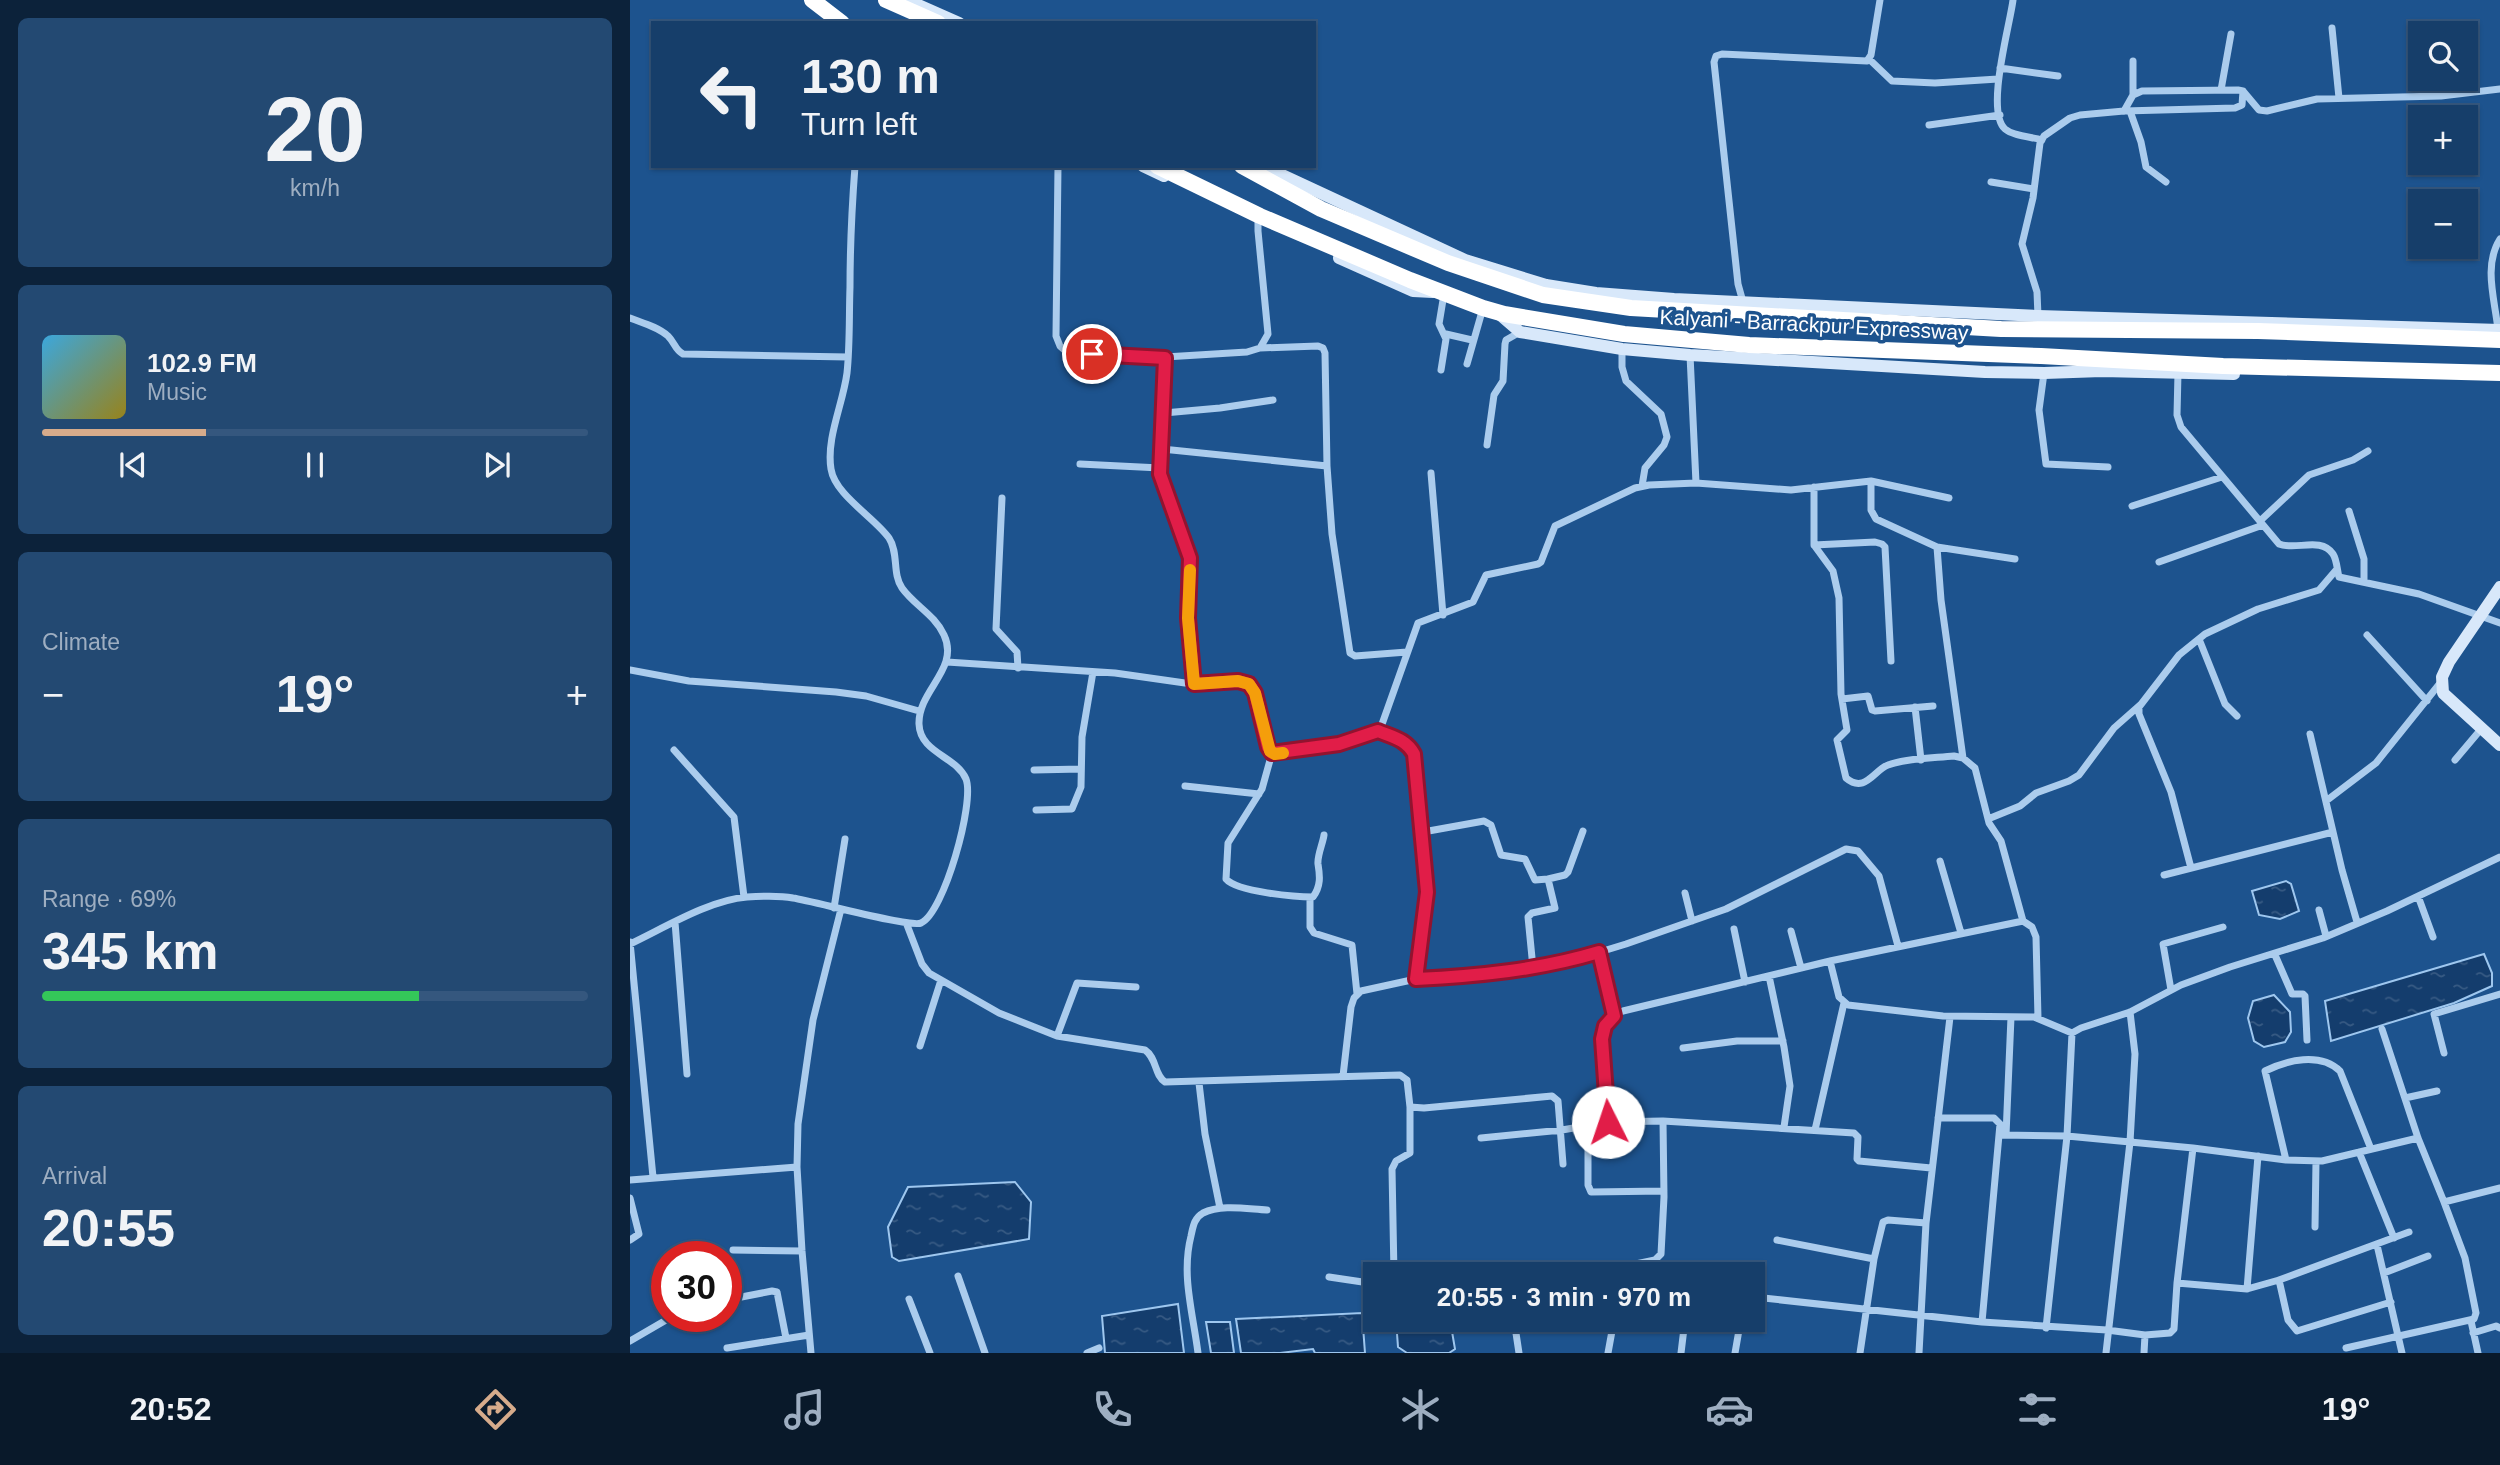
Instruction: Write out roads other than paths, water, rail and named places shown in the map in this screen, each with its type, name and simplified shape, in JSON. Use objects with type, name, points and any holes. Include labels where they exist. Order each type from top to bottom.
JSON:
[{"type":"highway","points":[[811,0],[839,21]]},
{"type":"highway","points":[[886,0],[933,21]]},
{"type":"highway","name":"Kalyani - Barrackpur Expressway","points":[[1161,168],[1259,219],[1490,310],[1624,334],[1749,345],[2042,355],[2223,366],[2500,373]]},
{"type":"highway","name":"Kalyani - Barrackpur Expressway","points":[[1246,168],[1321,209],[1448,263],[1543,295],[1631,308],[2001,329],[2499,333]]},
{"type":"street","points":[[811,0],[827,21]]},
{"type":"street","points":[[908,0],[955,21]]},
{"type":"street","points":[[1869,59],[1880,0]]},
{"type":"street","points":[[2013,0],[1998,79],[2000,115],[2007,131],[2042,140]]},
{"type":"street","points":[[2332,28],[2339,99]]},
{"type":"street","points":[[2221,90],[2231,34]]},
{"type":"street","points":[[1743,302],[1738,285],[1714,62],[1716,56],[1721,54],[1863,62],[1869,59]]},
{"type":"street","points":[[1869,59],[1892,81],[1930,83],[1998,79]]},
{"type":"street","points":[[2133,61],[2133,95],[2127,111],[2147,167],[2166,182]]},
{"type":"street","points":[[2000,68],[2058,76]]},
{"type":"street","points":[[2133,95],[2142,91],[2243,91],[2259,110],[2267,111],[2317,99],[2441,96],[2500,89]]},
{"type":"street","points":[[2038,316],[2037,292],[2022,244],[2042,140],[2074,117],[2127,111],[2235,108],[2242,105],[2243,91]]},
{"type":"street","points":[[1929,125],[2000,115]]},
{"type":"street","points":[[653,1177],[630,943],[722,903],[744,897],[786,897],[917,925],[927,920],[941,895],[958,850],[968,787],[964,775],[923,738],[919,726],[919,711],[947,662],[947,643],[941,630],[901,586],[892,543],[839,486],[831,473],[831,447],[843,395],[848,356],[855,168]]},
{"type":"street","points":[[1058,168],[1057,342],[1068,353],[1165,358],[1247,352],[1260,348],[1323,348],[1332,534],[1351,654],[1355,656],[1407,652]]},
{"type":"street","points":[[1147,168],[1259,219],[1268,326],[1266,341],[1260,348]]},
{"type":"street","points":[[1267,168],[1465,260],[1546,285],[1596,293],[1743,302],[2499,333],[2491,274],[2492,258],[2500,239]]},
{"type":"street","points":[[1991,182],[2034,189]]},
{"type":"street","points":[[1444,293],[1439,324],[1446,334],[1472,340]]},
{"type":"street","points":[[1467,364],[1472,340],[1490,310],[1520,332],[1622,349],[1690,355],[1984,372],[2102,371],[2500,379]]},
{"type":"street","points":[[630,318],[661,331],[683,354],[848,356]]},
{"type":"street","points":[[1487,445],[1494,395],[1503,381],[1505,344],[1520,332]]},
{"type":"street","points":[[1441,370],[1446,334]]},
{"type":"street","points":[[1622,349],[1622,367],[1626,381],[1661,414],[1667,437],[1664,445],[1645,468],[1642,486]]},
{"type":"street","points":[[1690,355],[1696,483]]},
{"type":"street","points":[[1165,358],[1161,482],[1190,558],[1188,618],[1194,684]]},
{"type":"street","points":[[2045,373],[2039,410],[2046,464],[2108,467]]},
{"type":"street","points":[[2178,373],[2177,415],[2181,427],[2282,546],[2323,546],[2333,554],[2339,577],[2419,594],[2500,623]]},
{"type":"street","points":[[1164,413],[1273,400]]},
{"type":"street","points":[[1161,449],[1327,466]]},
{"type":"street","points":[[2159,562],[2261,523],[2309,475],[2353,460],[2368,451]]},
{"type":"street","points":[[1080,464],[1160,468]]},
{"type":"street","points":[[1431,473],[1443,615]]},
{"type":"street","points":[[2132,506],[2222,477]]},
{"type":"street","points":[[1378,731],[1418,622],[1473,603],[1486,575],[1541,562],[1555,526],[1642,486],[1696,483],[1780,490],[1871,481],[1949,498]]},
{"type":"street","points":[[1871,481],[1871,510],[1876,519],[1937,547],[2015,559]]},
{"type":"street","points":[[1814,487],[1814,545],[1835,575],[1839,598],[1842,699],[1847,732],[1837,740],[1847,781],[1869,781],[1888,765],[1954,756],[1963,758],[1975,768],[1988,819],[2000,837],[2022,921]]},
{"type":"street","points":[[1002,498],[996,625],[997,632],[1017,652],[1018,668]]},
{"type":"street","points":[[2348,511],[2364,559],[2364,582]]},
{"type":"street","points":[[1814,545],[1875,542],[1885,547],[1891,661]]},
{"type":"street","points":[[1937,547],[1941,600],[1963,758]]},
{"type":"street","points":[[1988,819],[2020,806],[2036,793],[2079,775],[2114,728],[2140,705],[2179,655],[2199,639],[2258,610],[2319,590],[2337,569]]},
{"type":"street","points":[[2500,587],[2449,662],[2442,677],[2443,692],[2500,745]]},
{"type":"street","points":[[2367,635],[2427,701]]},
{"type":"street","points":[[2199,639],[2225,704],[2237,716]]},
{"type":"street","points":[[947,662],[1093,672],[1194,684],[1238,681],[1249,684],[1255,693],[1268,747],[1272,753]]},
{"type":"street","points":[[630,670],[689,681],[866,696],[919,711]]},
{"type":"street","points":[[1036,810],[1072,809],[1080,792],[1083,737],[1093,672]]},
{"type":"street","points":[[2326,801],[2376,763],[2442,681]]},
{"type":"street","points":[[1842,699],[1868,696],[1872,710],[1875,711],[1933,706]]},
{"type":"street","points":[[2140,705],[2139,714],[2171,792],[2191,868]]},
{"type":"street","points":[[1915,707],[1922,760]]},
{"type":"street","points":[[2455,760],[2482,729]]},
{"type":"street","points":[[1272,753],[1339,744],[1378,731],[1404,741],[1414,754],[1423,832],[1427,902],[1416,979]]},
{"type":"street","points":[[2310,734],[2357,922]]},
{"type":"street","points":[[674,750],[734,817],[744,897]]},
{"type":"street","points":[[1272,753],[1259,794],[1228,843],[1226,879],[1232,885],[1247,888],[1310,897],[1315,895],[1321,871],[1319,862],[1324,835]]},
{"type":"street","points":[[1034,770],[1081,769]]},
{"type":"street","points":[[1185,786],[1259,794]]},
{"type":"street","points":[[1423,832],[1484,821],[1491,825],[1502,855],[1526,860],[1534,879],[1548,879],[1568,872],[1583,831]]},
{"type":"street","points":[[2164,875],[2333,832]]},
{"type":"street","points":[[811,1353],[797,1167],[798,1124],[811,1033],[838,909],[845,839]]},
{"type":"street","points":[[1357,994],[1416,979],[1502,973],[1567,962],[1737,904],[1851,848],[1858,851],[1879,876],[1898,946]]},
{"type":"street","points":[[2072,1033],[2130,1012],[2171,990],[2230,967],[2275,955],[2326,936],[2500,858]]},
{"type":"street","points":[[1940,861],[1961,933]]},
{"type":"street","points":[[1533,968],[1528,917],[1534,912],[1555,908],[1548,879]]},
{"type":"street","points":[[1685,893],[1692,921]]},
{"type":"street","points":[[2418,896],[2433,937]]},
{"type":"street","points":[[1310,897],[1310,927],[1314,933],[1352,945],[1357,994],[1349,1017],[1343,1076]]},
{"type":"street","points":[[2319,910],[2326,936]]},
{"type":"street","points":[[1608,1122],[1602,1039],[1605,1026],[1614,1016],[1623,1011],[1829,961],[2022,921],[2032,927],[2036,937],[2038,1018]]},
{"type":"street","points":[[675,922],[687,1074]]},
{"type":"street","points":[[907,925],[922,964],[929,973],[999,1013],[1057,1036],[1145,1050],[1152,1055],[1163,1081],[1199,1083],[1343,1076],[1405,1077],[1410,1107],[1410,1153],[1396,1161],[1392,1169],[1394,1262]]},
{"type":"street","points":[[2171,990],[2163,944],[2223,927]]},
{"type":"street","points":[[1734,929],[1745,982]]},
{"type":"street","points":[[1791,931],[1801,968]]},
{"type":"street","points":[[1599,952],[1614,1016]]},
{"type":"street","points":[[2275,955],[2292,994],[2303,993],[2305,996],[2307,1040]]},
{"type":"street","points":[[1815,1130],[1844,1003],[1837,991],[1829,961]]},
{"type":"street","points":[[1769,976],[1783,1041],[1790,1093],[1784,1127]]},
{"type":"street","points":[[920,1046],[941,980]]},
{"type":"street","points":[[1057,1036],[1077,983],[1083,981],[1136,987]]},
{"type":"street","points":[[2444,1053],[2434,1014],[2500,994]]},
{"type":"street","points":[[1844,1003],[1893,1012],[1950,1017],[2038,1018],[2072,1033]]},
{"type":"street","points":[[2106,1353],[2130,1142],[2135,1054],[2130,1012]]},
{"type":"street","points":[[1919,1353],[1931,1168],[1950,1017]]},
{"type":"street","points":[[1982,1322],[2003,1135],[2011,1017]]},
{"type":"street","points":[[2346,1348],[2470,1321],[2476,1313],[2469,1272],[2418,1138],[2382,1029]]},
{"type":"street","points":[[2046,1328],[2067,1136],[2072,1033]]},
{"type":"street","points":[[1683,1048],[1733,1041],[1783,1041]]},
{"type":"street","points":[[2286,1160],[2265,1071],[2312,1058],[2340,1071],[2371,1149]]},
{"type":"street","points":[[1199,1083],[1205,1134],[1220,1208]]},
{"type":"street","points":[[2405,1098],[2437,1091]]},
{"type":"street","points":[[1410,1107],[1552,1096],[1558,1101],[1563,1164]]},
{"type":"street","points":[[1938,1118],[1994,1118],[2000,1124],[2003,1135]]},
{"type":"street","points":[[1481,1138],[1562,1130],[1608,1122],[1663,1121],[1784,1127],[1856,1134],[1859,1161],[1931,1168]]},
{"type":"street","points":[[1645,1262],[1655,1260],[1661,1254],[1663,1121]]},
{"type":"street","points":[[1588,1126],[1588,1185],[1591,1192],[1664,1191]]},
{"type":"street","points":[[2003,1135],[2067,1136],[2316,1161],[2418,1138]]},
{"type":"street","points":[[1765,1298],[2046,1328],[2165,1335],[2174,1329],[2193,1148]]},
{"type":"street","points":[[2359,1152],[2394,1238]]},
{"type":"street","points":[[2247,1289],[2258,1156]]},
{"type":"street","points":[[2315,1227],[2316,1161]]},
{"type":"street","points":[[630,1180],[797,1167]]},
{"type":"street","points":[[2444,1202],[2500,1188]]},
{"type":"street","points":[[630,1198],[639,1233],[636,1238],[630,1240]]},
{"type":"street","points":[[1198,1353],[1186,1273],[1187,1253],[1195,1221],[1205,1212],[1220,1208],[1267,1210]]},
{"type":"street","points":[[1860,1353],[1874,1259],[1884,1221],[1926,1223]]},
{"type":"street","points":[[2177,1283],[2247,1289],[2279,1280],[2409,1232]]},
{"type":"street","points":[[1777,1240],[1874,1259]]},
{"type":"street","points":[[2377,1245],[2402,1353]]},
{"type":"street","points":[[742,1250],[802,1251]]},
{"type":"street","points":[[2384,1273],[2428,1256]]},
{"type":"street","points":[[958,1276],[985,1353]]},
{"type":"street","points":[[1329,1277],[1363,1282]]},
{"type":"street","points":[[2279,1280],[2288,1320],[2297,1331],[2390,1302]]},
{"type":"street","points":[[742,1297],[777,1292],[786,1338]]},
{"type":"street","points":[[909,1299],[930,1353]]},
{"type":"street","points":[[2470,1321],[2478,1353]]},
{"type":"street","points":[[2473,1333],[2496,1326],[2500,1328]]},
{"type":"street","points":[[630,1341],[651,1329]]},
{"type":"street","points":[[1516,1332],[1519,1353]]},
{"type":"street","points":[[1608,1353],[1612,1332]]},
{"type":"street","points":[[1681,1353],[1684,1332]]},
{"type":"street","points":[[1735,1353],[1739,1332]]},
{"type":"street","points":[[727,1348],[809,1335]]},
{"type":"street","points":[[2144,1353],[2145,1335]]},
{"type":"street","points":[[1087,1353],[1099,1348]]},
{"type":"water","points":[[2286,881],[2291,884],[2299,911],[2280,919],[2259,915],[2252,891]]},
{"type":"water","points":[[2484,954],[2492,973],[2492,986],[2454,1003],[2331,1041],[2325,1001]]},
{"type":"water","points":[[2274,995],[2290,1012],[2291,1032],[2285,1042],[2264,1047],[2254,1041],[2248,1018],[2253,1001]]},
{"type":"water","points":[[1015,1182],[1031,1202],[1029,1239],[899,1261],[892,1257],[888,1227],[908,1187]]},
{"type":"water","points":[[1178,1304],[1184,1353],[1105,1353],[1102,1316]]},
{"type":"water","points":[[1362,1313],[1365,1353],[1315,1353],[1313,1349],[1280,1353],[1241,1353],[1236,1319]]},
{"type":"water","points":[[1206,1322],[1230,1322],[1234,1353],[1211,1353]]},
{"type":"water","points":[[1397,1332],[1452,1332],[1455,1349],[1449,1353],[1407,1353],[1398,1347]]}]
